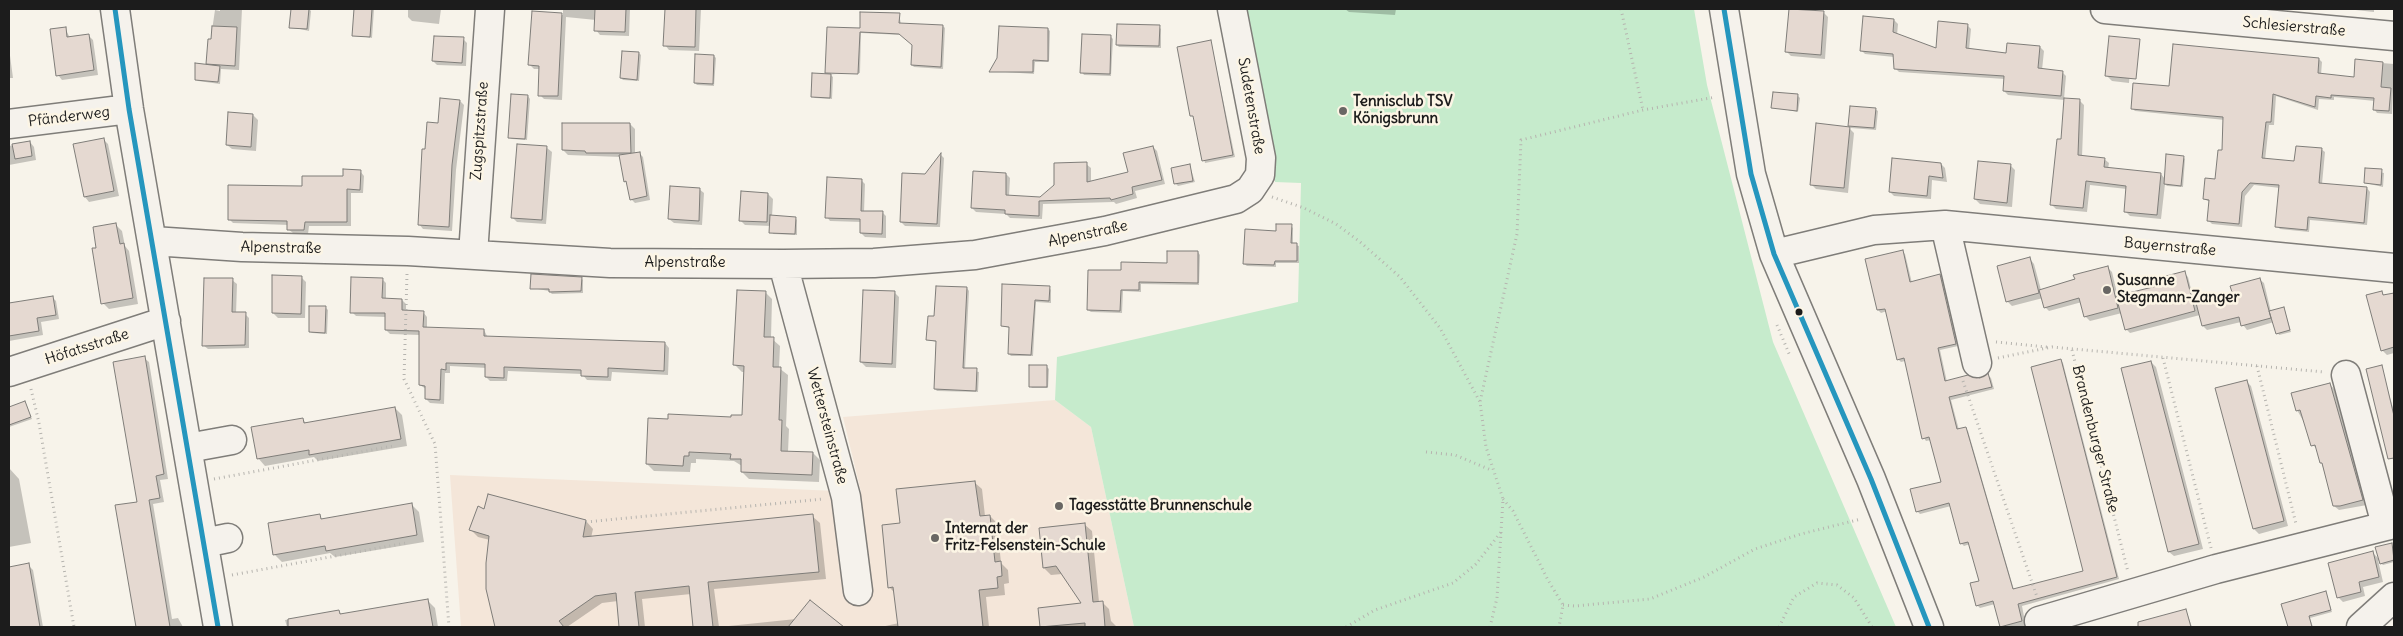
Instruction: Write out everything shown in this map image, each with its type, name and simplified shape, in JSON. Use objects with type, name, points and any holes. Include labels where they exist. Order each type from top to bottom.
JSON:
[{"type":"street","points":[[115,9],[129,110],[194,483],[216,540],[210,578],[218,627]]},
{"type":"street","name":"Zugspitzstraße","points":[[473,254],[490,9]]},
{"type":"street","name":"Sudetenstraße","points":[[1232,9],[1261,158],[1260,175],[1250,190]]},
{"type":"street","points":[[1724,9],[1750,174],[1774,254],[1870,479],[1929,627]]},
{"type":"street","name":"Schlesierstraße","points":[[2105,9],[2394,36]]},
{"type":"street","name":"Pfänderweg","points":[[9,124],[129,110]]},
{"type":"street","name":"Alpenstraße","points":[[152,241],[242,247],[473,254],[610,263],[783,264],[874,262],[975,255],[1105,231],[1236,199],[1250,190]]},
{"type":"street","points":[[1945,225],[1974,352]]},
{"type":"street","name":"Bayernstraße","points":[[1774,254],[1874,230],[1945,225],[2394,268]]},
{"type":"street","name":"Wettersteinstraße","points":[[783,264],[846,497],[858,591]]},
{"type":"street","name":"Höfatsstraße","points":[[17,370],[166,322]]},
{"type":"street","points":[[2042,620],[2216,569],[2390,525],[2346,375]]},
{"type":"street","points":[[188,448],[232,440]]},
{"type":"street","points":[[2361,627],[2394,597]]},
{"type":"path","points":[[1622,9],[1643,110]]},
{"type":"path","points":[[1559,627],[1563,605],[1548,580],[1513,511],[1503,499],[1492,470],[1486,447],[1480,402],[1516,234],[1521,140],[1643,110],[1717,97]]},
{"type":"path","points":[[1250,190],[1304,208],[1336,224],[1359,240],[1400,278],[1440,328],[1480,402]]},
{"type":"path","points":[[408,251],[404,379],[435,444],[449,627]]},
{"type":"path","points":[[1974,352],[2052,347]]},
{"type":"path","points":[[2042,620],[1959,369],[1974,352],[2052,347],[2072,350]]},
{"type":"path","name":"Brandenburger Straße","points":[[2134,594],[2072,350],[2346,375]]},
{"type":"path","points":[[2163,358],[2216,569]]},
{"type":"path","points":[[2257,366],[2302,547]]},
{"type":"path","points":[[17,370],[40,423],[74,627]]},
{"type":"path","points":[[194,483],[393,446]]},
{"type":"path","points":[[1426,452],[1455,455],[1492,470]]},
{"type":"path","points":[[586,522],[846,497]]},
{"type":"path","points":[[1490,627],[1497,598],[1503,499]]},
{"type":"path","points":[[1563,605],[1576,606],[1650,599],[1704,576],[1755,549],[1802,534],[1863,519]]},
{"type":"path","points":[[1346,627],[1375,610],[1453,583],[1476,564],[1502,532]]},
{"type":"path","points":[[210,578],[406,544]]},
{"type":"path","points":[[1779,627],[1794,597],[1817,582],[1837,585],[1854,598],[1872,627]]},
{"type":"shaded area","points":[[1055,400],[1091,427],[1134,627],[461,627],[450,475],[861,492],[843,417]]},
{"type":"green space","points":[[1246,9],[1694,9],[1707,85],[1773,342],[1896,627],[1134,627],[1091,427],[1055,400],[1057,357],[1298,302],[1301,183],[1275,182]]},
{"type":"building","points":[[291,9],[309,9],[307,29],[289,28]]},
{"type":"building","points":[[354,9],[372,9],[370,37],[352,36]]},
{"type":"building","points":[[595,9],[626,9],[625,32],[594,31]]},
{"type":"building","points":[[665,9],[696,9],[695,47],[663,46]]},
{"type":"building","points":[[1789,9],[1824,11],[1821,55],[1785,52]]},
{"type":"building","points":[[532,11],[562,13],[558,96],[538,96],[539,66],[528,65]]},
{"type":"building","points":[[860,12],[900,13],[899,23],[943,25],[941,67],[911,65],[912,45],[899,34],[860,32],[858,74],[825,73],[827,27],[860,28]]},
{"type":"building","points":[[1863,16],[1894,19],[1893,32],[1936,48],[1938,21],[1968,24],[1966,48],[2006,53],[2007,43],[2040,46],[2038,68],[2063,71],[2061,96],[2003,91],[2004,76],[1894,69],[1893,54],[1860,51]]},
{"type":"building","points":[[1117,24],[1160,25],[1159,46],[1116,45]]},
{"type":"building","points":[[212,26],[237,27],[235,66],[206,64],[208,39],[211,39]]},
{"type":"building","points":[[999,26],[1048,28],[1048,61],[1033,60],[1033,72],[989,72],[997,58]]},
{"type":"building","points":[[66,27],[67,37],[89,34],[94,70],[56,76],[50,29]]},
{"type":"building","points":[[1082,34],[1111,35],[1110,74],[1080,73]]},
{"type":"building","points":[[434,36],[464,37],[462,63],[432,61]]},
{"type":"building","points":[[2109,36],[2140,39],[2136,79],[2105,76]]},
{"type":"building","points":[[1211,40],[1233,155],[1202,161],[1193,116],[1190,116],[1177,47]]},
{"type":"building","points":[[2173,44],[2319,58],[2318,73],[2354,77],[2355,59],[2383,62],[2381,87],[2391,88],[2389,111],[2373,110],[2374,98],[2331,95],[2331,98],[2316,96],[2315,107],[2273,94],[2271,122],[2266,122],[2262,158],[2294,161],[2296,146],[2322,148],[2319,183],[2367,187],[2364,223],[2308,217],[2307,230],[2275,227],[2279,185],[2250,183],[2242,192],[2239,224],[2207,221],[2209,200],[2203,199],[2205,178],[2215,179],[2218,150],[2222,150],[2223,117],[2131,109],[2133,83],[2169,86]]},
{"type":"building","points":[[622,51],[639,52],[637,80],[620,78]]},
{"type":"building","points":[[695,54],[714,55],[713,84],[694,83]]},
{"type":"building","points":[[195,63],[220,66],[218,82],[195,80]]},
{"type":"building","points":[[812,73],[831,74],[830,98],[811,97]]},
{"type":"building","points":[[1773,92],[1798,94],[1797,111],[1771,108]]},
{"type":"building","points":[[511,94],[528,95],[525,139],[508,138]]},
{"type":"building","points":[[440,98],[460,100],[452,165],[449,227],[418,225],[422,149],[425,149],[427,122],[438,123]]},
{"type":"building","points":[[2064,98],[2080,99],[2078,155],[2105,158],[2104,167],[2161,173],[2157,215],[2124,212],[2126,186],[2086,181],[2083,208],[2050,205],[2057,139],[2061,139]]},
{"type":"building","points":[[1850,106],[1876,108],[1874,128],[1848,126]]},
{"type":"building","points":[[228,112],[253,114],[251,147],[226,145]]},
{"type":"building","points":[[562,123],[630,123],[631,153],[586,153],[585,151],[562,150]]},
{"type":"building","points":[[1816,123],[1850,127],[1844,188],[1810,185]]},
{"type":"building","points":[[104,138],[114,191],[84,197],[73,144]]},
{"type":"building","points":[[30,141],[32,156],[15,159],[12,144]]},
{"type":"building","points":[[517,144],[547,146],[542,220],[511,218]]},
{"type":"building","points":[[1153,146],[1162,180],[1132,187],[1133,194],[1111,200],[1110,198],[1039,201],[1039,216],[1005,214],[1005,210],[971,208],[973,171],[1006,173],[1006,195],[1040,197],[1054,185],[1054,163],[1087,162],[1087,182],[1128,172],[1123,153]]},
{"type":"building","points":[[640,152],[647,196],[630,200],[626,181],[624,182],[619,155]]},
{"type":"building","points":[[941,153],[937,224],[900,222],[902,173],[925,174]]},
{"type":"building","points":[[2166,154],[2184,156],[2181,186],[2164,184]]},
{"type":"building","points":[[1892,158],[1941,163],[1943,178],[1929,176],[1927,196],[1889,192]]},
{"type":"building","points":[[1978,161],[2011,164],[2007,203],[1974,199]]},
{"type":"building","points":[[1190,164],[1193,181],[1174,184],[1171,168]]},
{"type":"building","points":[[2365,168],[2382,169],[2381,185],[2364,183]]},
{"type":"building","points":[[343,169],[361,170],[360,190],[347,189],[347,222],[305,222],[304,230],[287,230],[287,221],[228,220],[228,185],[302,186],[302,176],[343,176]]},
{"type":"building","points":[[827,177],[862,179],[861,211],[883,211],[882,234],[860,233],[860,219],[825,218]]},
{"type":"building","points":[[670,186],[700,188],[699,221],[668,219]]},
{"type":"building","points":[[741,191],[768,193],[767,222],[739,221]]},
{"type":"building","points":[[770,215],[796,217],[795,234],[769,233]]},
{"type":"building","points":[[116,223],[120,244],[124,243],[133,298],[101,304],[92,248],[96,248],[93,227]]},
{"type":"building","points":[[1276,224],[1292,224],[1291,243],[1297,243],[1297,261],[1275,261],[1274,265],[1243,264],[1245,229],[1276,231]]},
{"type":"building","points":[[1903,250],[1910,282],[1940,274],[1956,344],[1938,348],[1945,381],[1968,375],[1980,378],[1988,373],[1992,387],[1949,397],[1957,429],[1966,427],[2013,589],[2083,571],[2031,367],[2061,359],[2117,577],[2018,604],[2022,621],[2000,627],[1993,601],[1976,606],[1970,583],[1979,581],[1968,542],[1960,544],[1949,503],[1916,512],[1910,489],[1941,482],[1929,437],[1922,439],[1904,358],[1897,360],[1885,309],[1877,310],[1865,259]]},
{"type":"building","points":[[1167,251],[1198,251],[1198,283],[1139,282],[1139,290],[1121,290],[1120,311],[1087,310],[1088,270],[1121,270],[1121,262],[1167,263]]},
{"type":"building","points":[[2030,257],[2039,293],[2006,302],[1997,266]]},
{"type":"building","points":[[2108,266],[2118,308],[2084,317],[2079,298],[2044,308],[2039,290],[2075,279],[2073,275]]},
{"type":"building","points":[[2185,271],[2195,311],[2125,330],[2116,296],[2157,286],[2155,279]]},
{"type":"building","points":[[531,274],[582,277],[581,291],[549,292],[549,289],[530,289]]},
{"type":"building","points":[[272,275],[302,276],[301,314],[272,313]]},
{"type":"building","points":[[351,277],[383,278],[382,298],[402,299],[402,310],[424,311],[423,327],[484,329],[484,336],[665,342],[664,371],[608,368],[608,377],[581,376],[581,370],[504,367],[504,378],[485,377],[485,364],[446,363],[446,370],[441,369],[440,400],[425,399],[425,386],[419,385],[419,331],[385,330],[385,313],[350,313]]},
{"type":"building","points":[[204,278],[233,278],[232,312],[246,312],[245,345],[202,346]]},
{"type":"building","points":[[2260,278],[2271,318],[2241,326],[2239,317],[2202,326],[2196,303],[2233,295],[2230,286]]},
{"type":"building","points":[[1002,284],[1050,286],[1049,301],[1035,300],[1031,355],[1008,354],[1009,327],[1001,326]]},
{"type":"building","points":[[936,286],[967,287],[963,368],[977,368],[976,391],[934,389],[936,341],[926,340],[928,316],[934,316]]},
{"type":"building","points":[[737,290],[766,291],[764,337],[774,337],[773,367],[781,367],[779,420],[782,420],[781,451],[813,452],[812,475],[741,472],[741,459],[730,459],[731,454],[689,452],[689,456],[684,456],[683,466],[646,464],[648,418],[668,419],[668,414],[731,417],[731,415],[742,415],[744,366],[733,365]]},
{"type":"building","points":[[863,290],[895,291],[892,364],[860,362]]},
{"type":"building","points":[[2382,291],[2383,295],[2394,293],[2394,347],[2381,351],[2366,295]]},
{"type":"building","points":[[53,296],[56,315],[37,318],[39,331],[9,336],[9,303]]},
{"type":"building","points":[[309,306],[326,306],[325,333],[309,332]]},
{"type":"building","points":[[2284,307],[2290,330],[2276,334],[2269,311]]},
{"type":"building","points":[[145,356],[164,474],[156,476],[160,498],[149,500],[170,627],[136,627],[115,505],[137,502],[113,362]]},
{"type":"building","points":[[2151,361],[2199,544],[2168,552],[2121,368]]},
{"type":"building","points":[[1029,365],[1047,365],[1047,387],[1029,387]]},
{"type":"building","points":[[2382,365],[2394,416],[2394,458],[2388,459],[2366,369]]},
{"type":"building","points":[[2247,380],[2284,521],[2253,529],[2215,388]]},
{"type":"building","points":[[2330,383],[2363,500],[2340,506],[2333,506],[2322,463],[2320,463],[2315,445],[2311,446],[2300,410],[2296,411],[2291,393]]},
{"type":"building","points":[[25,401],[31,417],[9,425],[9,407]]},
{"type":"building","points":[[395,407],[401,439],[309,455],[309,450],[257,459],[251,427],[303,418],[304,423]]},
{"type":"building","points":[[975,481],[980,516],[990,515],[995,562],[1001,561],[1002,576],[997,577],[998,588],[979,590],[983,627],[898,627],[893,587],[888,588],[882,525],[900,523],[896,489]]},
{"type":"building","points":[[488,494],[586,520],[583,537],[813,514],[819,572],[708,582],[713,627],[693,627],[689,586],[635,592],[639,627],[619,627],[616,593],[595,596],[559,621],[564,627],[495,627],[486,589],[489,536],[469,530],[478,506],[484,509]]},
{"type":"building","points":[[412,503],[417,535],[326,551],[325,546],[273,555],[268,523],[320,514],[321,519]]},
{"type":"building","points":[[1085,523],[1093,602],[1103,601],[1105,627],[1085,627],[1085,623],[1040,627],[1038,608],[1081,603],[1056,566],[1043,568],[1039,528]]},
{"type":"building","points":[[2392,543],[2394,560],[2380,564],[2375,547]]},
{"type":"building","points":[[2373,551],[2379,577],[2359,582],[2361,592],[2337,598],[2328,563]]},
{"type":"building","points":[[29,563],[40,627],[9,627],[9,567]]},
{"type":"building","points":[[2326,591],[2331,610],[2309,616],[2312,627],[2288,627],[2281,604]]},
{"type":"building","points":[[428,599],[433,627],[288,627],[288,619],[339,610],[340,614]]},
{"type":"building","points":[[810,600],[844,627],[788,627]]},
{"type":"building","points":[[2186,609],[2191,627],[2138,627],[2138,622]]},
{"type":"transit line","points":[[115,9],[129,109],[218,627]]},
{"type":"transit line","points":[[1724,9],[1751,174],[1774,254],[1871,479],[1929,627]]},
{"type":"place","name":"Tennisclub TSV Königsbrunn","points":[[1343,111]]},
{"type":"place","name":"Susanne Stegmann-Zanger","points":[[2107,290]]},
{"type":"place","name":"Tagesstätte Brunnenschule","points":[[1059,506]]},
{"type":"place","name":"Internat der Fritz-Felsenstein-Schule","points":[[935,538]]}]
